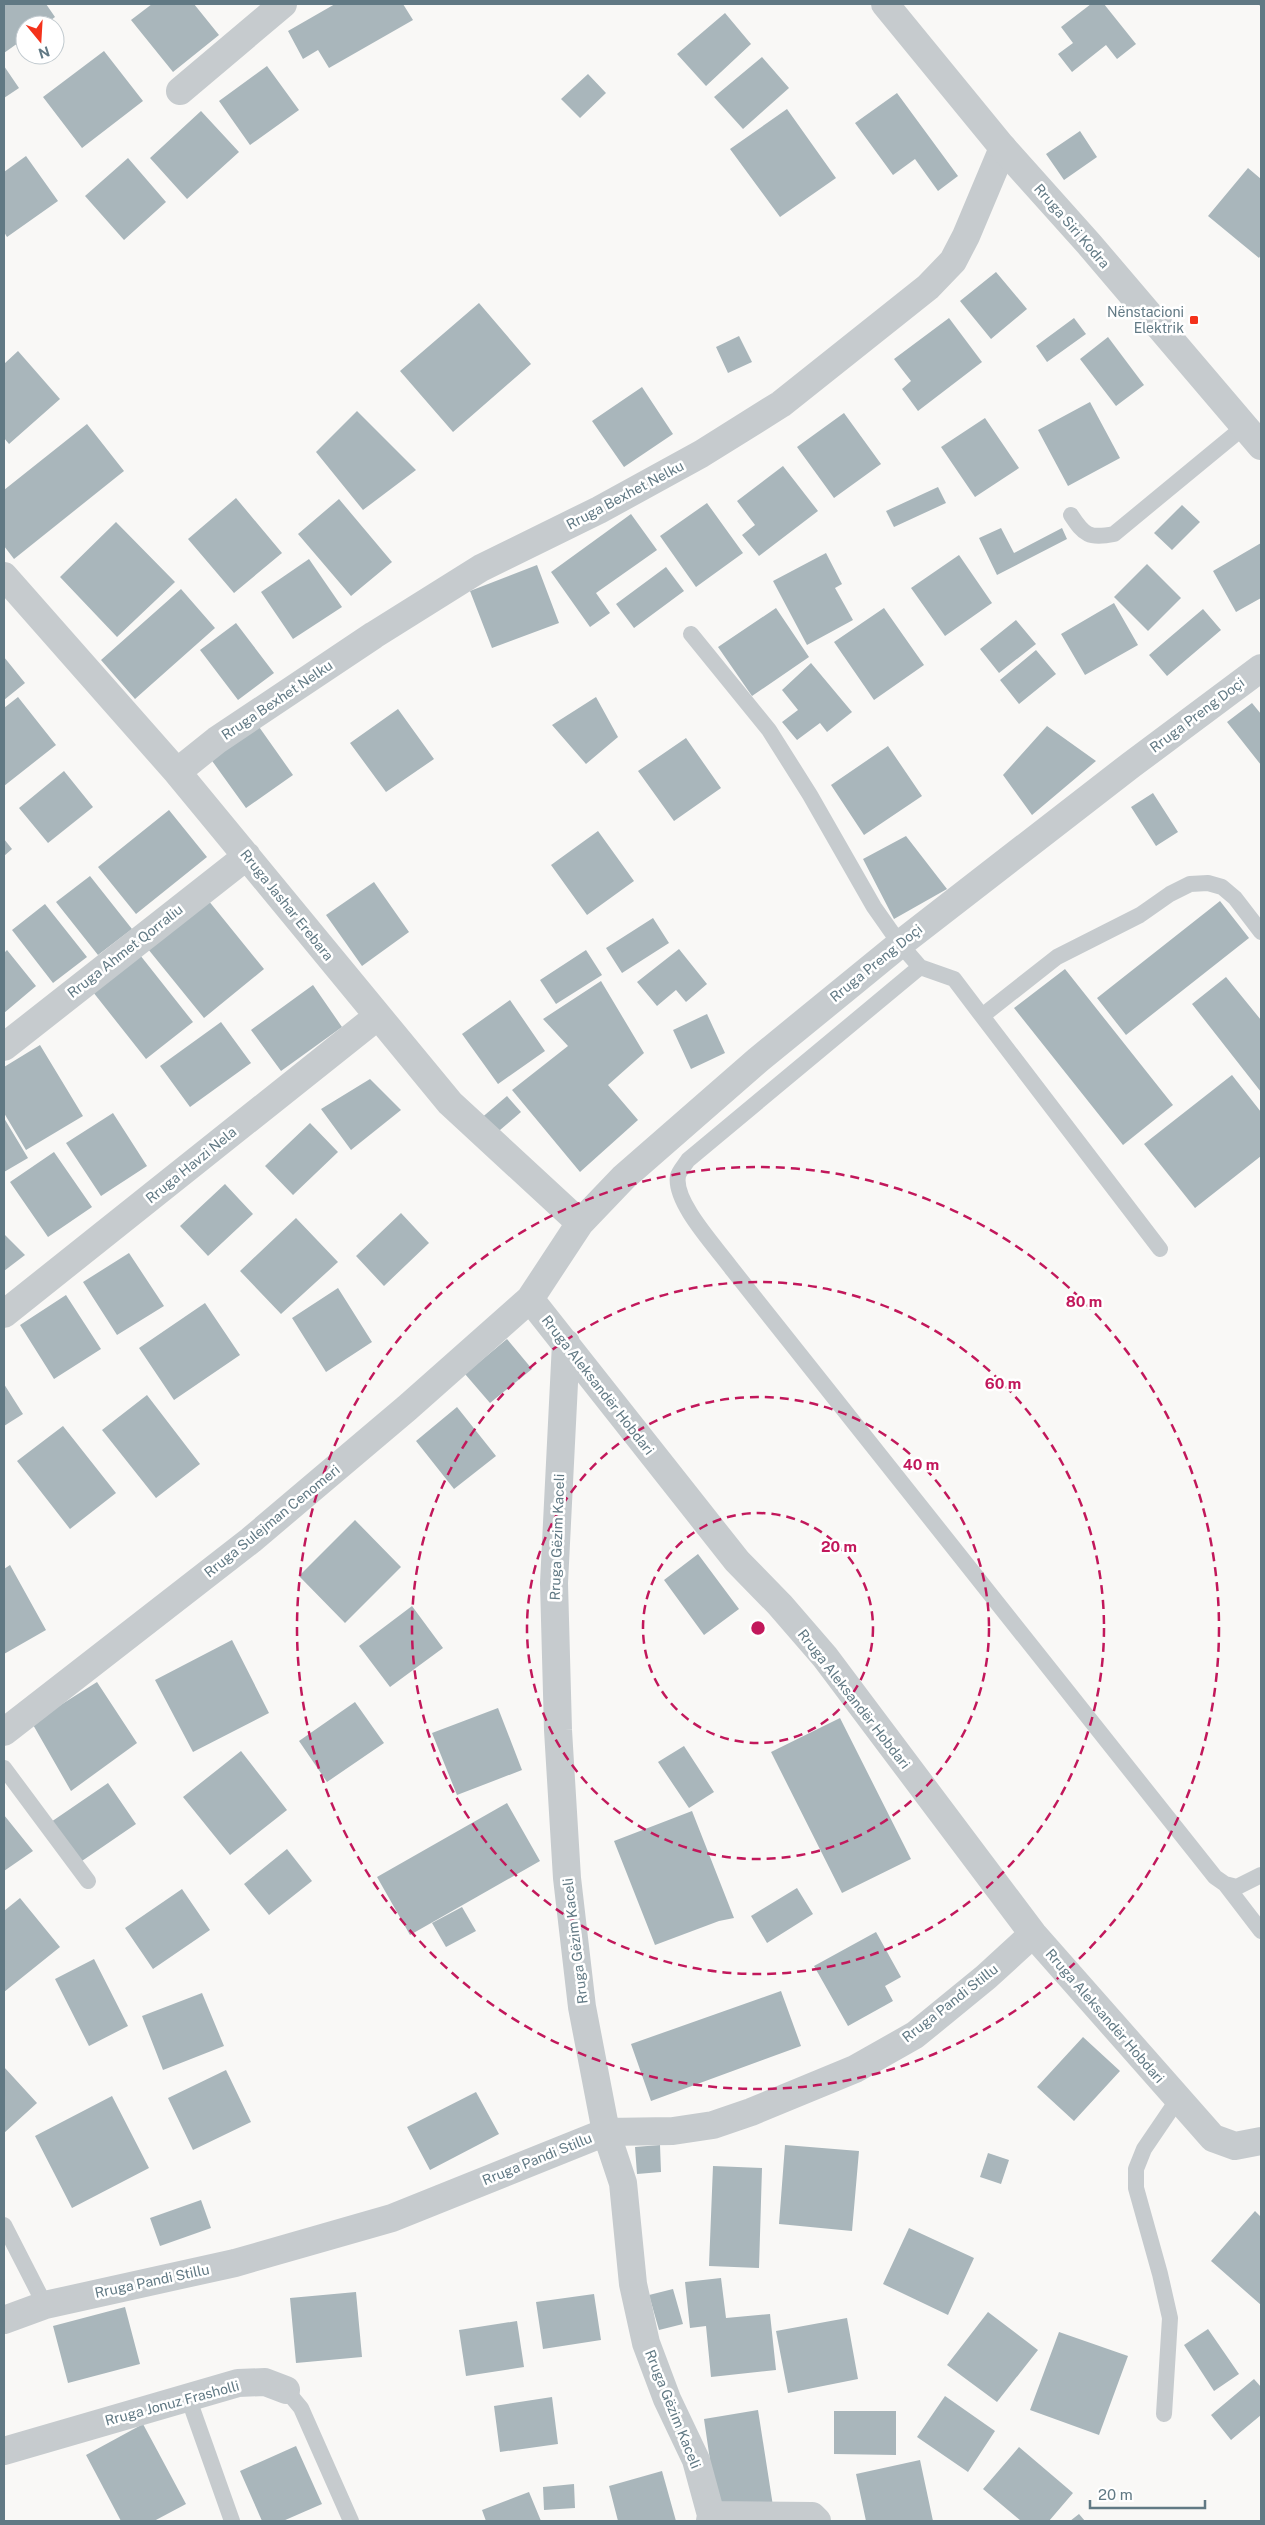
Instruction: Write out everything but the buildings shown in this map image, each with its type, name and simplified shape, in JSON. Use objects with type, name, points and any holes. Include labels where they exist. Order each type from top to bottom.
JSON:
[{"type":"street","points":[[180,91],[283,4]]},
{"type":"street","name":"Rruga Siri Kodra","points":[[885,4],[1003,148],[1089,244],[1253,436]]},
{"type":"street","name":"Rruga Bexhet Nelku","points":[[177,772],[217,740],[341,657],[481,568],[599,510],[677,467],[781,404],[920,292],[953,261],[966,236],[1003,148]]},
{"type":"street","name":"Rruga Jashar Erebara","points":[[4,576],[177,772],[450,1103],[580,1223]]},
{"type":"street","name":"Rruga Preng Doçi","points":[[530,1299],[580,1223],[624,1177],[669,1136],[900,944],[1131,765],[1261,668]]},
{"type":"street","name":"Rruga Ahmet Qorraliu","points":[[4,1047],[247,856]]},
{"type":"street","name":"Rruga Havzi Nela","points":[[4,1314],[378,1016]]},
{"type":"street","name":"Rruga Aleksandër Hobdari","points":[[530,1299],[737,1561],[780,1605],[825,1657],[1033,1934],[1212,2138],[1236,2146],[1261,2141]]},
{"type":"street","name":"Rruga Sulejman Cenomeri","points":[[4,1732],[251,1540],[407,1408],[530,1299]]},
{"type":"street","name":"Rruga Gëzim Kaceli","points":[[566,1343],[554,1583],[558,1730],[567,1878],[577,1967],[582,2007],[606,2132],[623,2183],[633,2284],[646,2343],[667,2399],[696,2460],[710,2518]]},
{"type":"street","name":"Rruga Pandi Stillu","points":[[4,2320],[45,2305],[235,2263],[392,2218],[606,2132],[673,2131],[713,2125],[751,2112],[855,2069],[915,2035],[1033,1934]]},
{"type":"street","name":"Rruga Jonuz Frasholli","points":[[4,2451],[238,2383],[265,2382],[286,2390]]},
{"type":"street","points":[[710,2518],[812,2516],[817,2521]]},
{"type":"lane","points":[[1071,514],[1081,531],[1096,538],[1114,534],[1253,436]]},
{"type":"lane","points":[[692,634],[769,730],[810,795],[874,907],[900,944],[920,967],[954,979],[1160,1249]]},
{"type":"lane","points":[[982,1016],[1056,957],[1140,916],[1170,894],[1190,884],[1208,883],[1222,887],[1235,898],[1261,932]]},
{"type":"lane","points":[[920,967],[688,1160],[678,1175],[679,1191],[688,1208],[732,1269],[1215,1877],[1225,1884],[1261,1931]]},
{"type":"lane","points":[[4,1768],[88,1881]]},
{"type":"lane","points":[[1225,1884],[1237,1887],[1261,1874]]},
{"type":"lane","points":[[1164,2414],[1170,2318],[1136,2188],[1136,2169],[1144,2149],[1178,2099]]},
{"type":"lane","points":[[4,2225],[45,2305]]},
{"type":"lane","name":"Rruga Jonuz Frasholli","points":[[286,2390],[301,2408],[351,2521]]},
{"type":"lane","points":[[188,2397],[232,2521]]},
{"type":"place","name":"Nënstacioni Elektrik","points":[[1194,320]]}]
